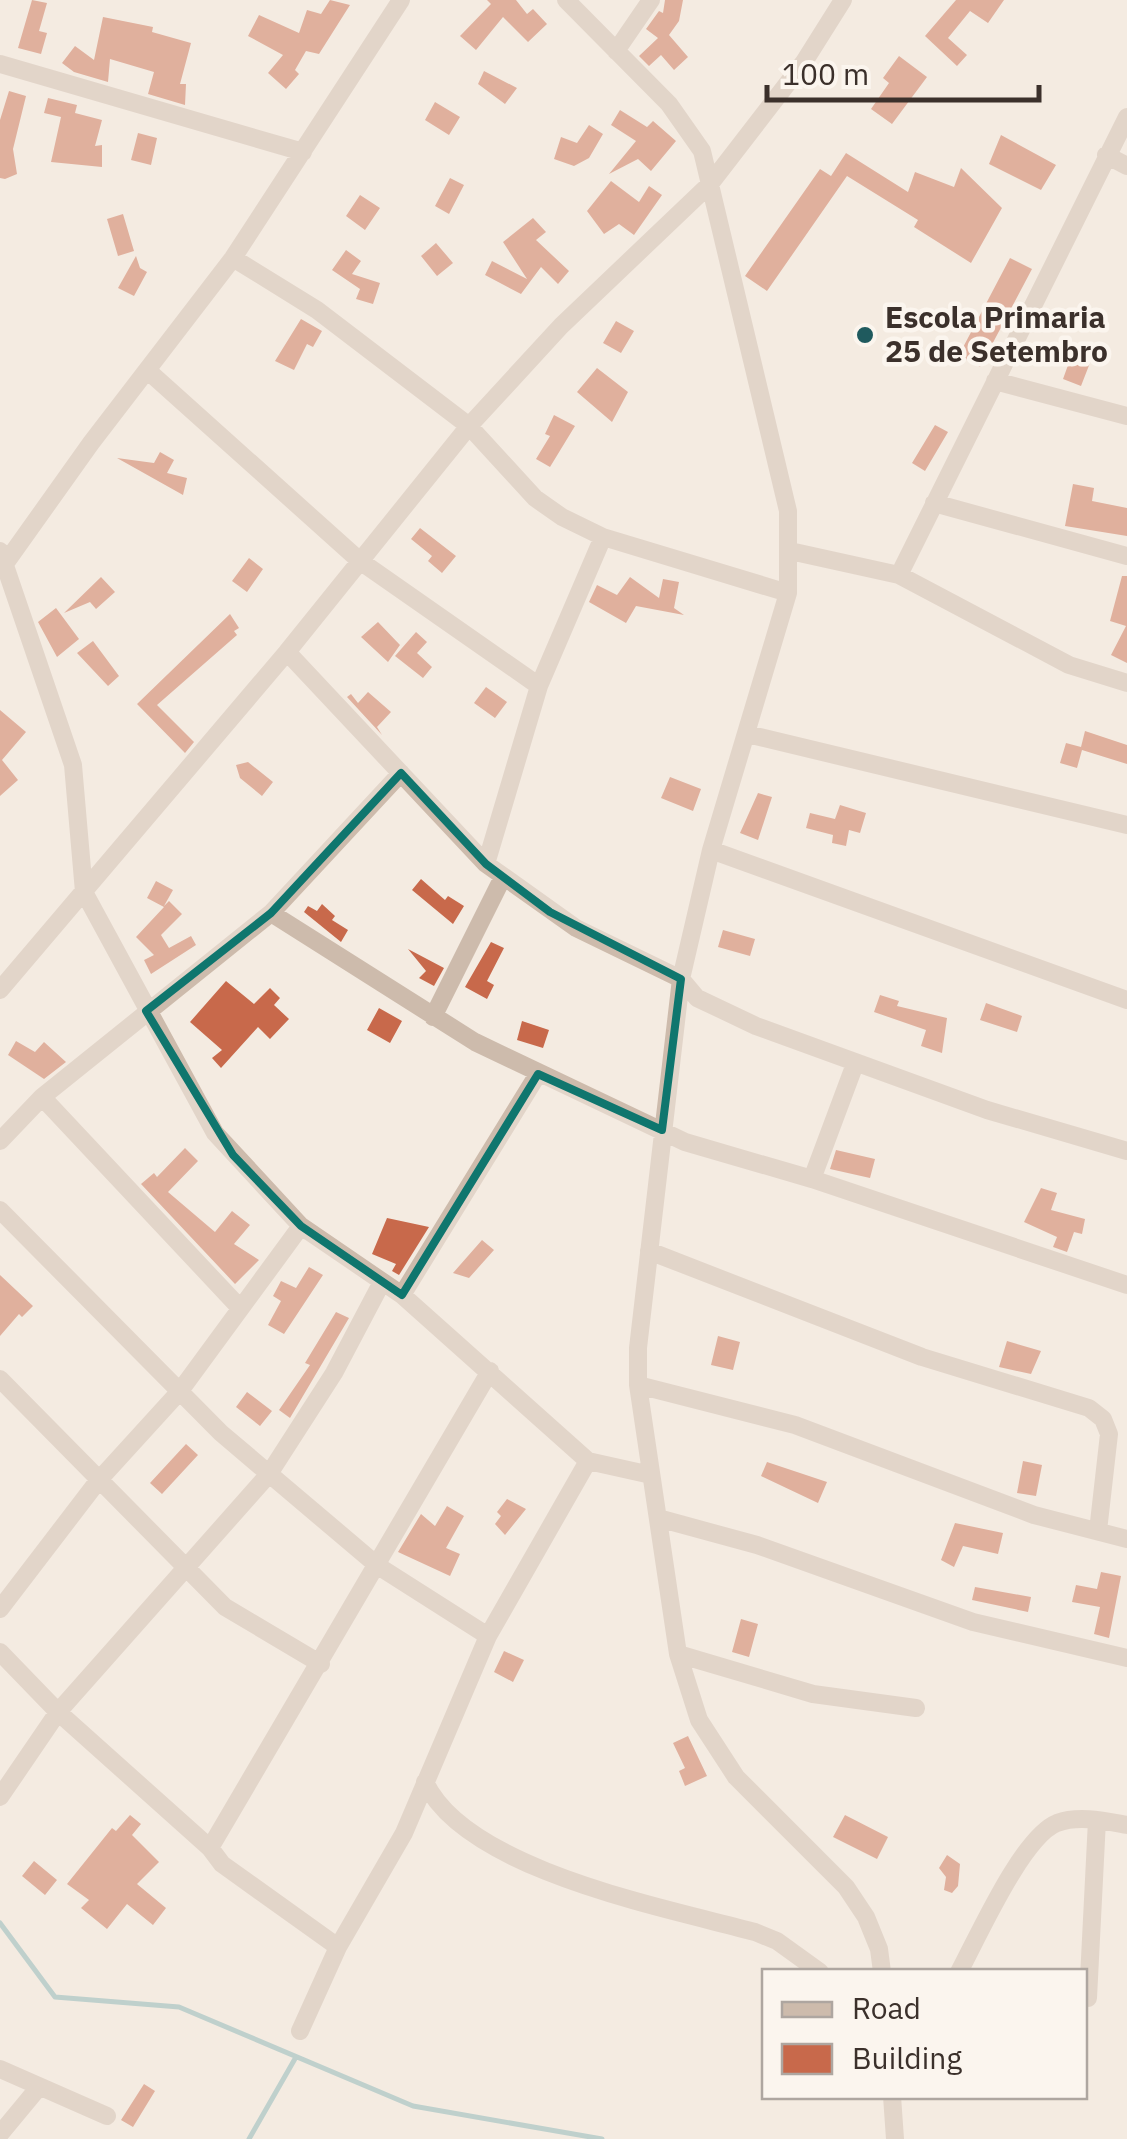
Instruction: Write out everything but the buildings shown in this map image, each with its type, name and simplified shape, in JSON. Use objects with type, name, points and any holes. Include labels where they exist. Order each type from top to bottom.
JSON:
[{"type":"street","points":[[402,0],[233,258],[2,561],[73,765],[84,892],[214,1132],[300,1226],[402,1295],[588,1461],[651,1474]]},
{"type":"street","points":[[566,0],[688,127],[702,151],[780,470],[790,550],[788,593],[711,850],[681,979],[649,1250],[638,1385],[678,1654],[687,1689],[714,1747],[736,1777],[846,1886],[866,1917],[879,1948],[882,1969]]},
{"type":"street","points":[[616,50],[651,0]]},
{"type":"street","points":[[0,990],[287,652],[468,426],[561,326],[710,184],[804,62],[843,0]]},
{"type":"street","points":[[0,64],[304,152]]},
{"type":"street","points":[[899,575],[1127,117]]},
{"type":"street","points":[[1106,155],[1127,166]]},
{"type":"street","points":[[233,258],[317,310],[468,426],[536,498],[603,537],[788,593]]},
{"type":"street","points":[[147,370],[360,561],[539,686]]},
{"type":"street","points":[[995,381],[1127,416]]},
{"type":"street","points":[[934,503],[1127,556]]},
{"type":"street","points":[[486,864],[539,686],[603,537]]},
{"type":"street","points":[[790,550],[899,575],[1069,665],[1127,682]]},
{"type":"street","points":[[287,652],[486,864],[576,928],[681,979],[688,992],[712,1005],[854,1064],[1127,1152]]},
{"type":"street","points":[[747,734],[1127,825]]},
{"type":"street","points":[[0,1140],[42,1097],[272,913],[401,773]]},
{"type":"street","points":[[711,850],[1127,1000]]},
{"type":"street","points":[[433,1017],[503,877]]},
{"type":"street","points":[[272,913],[433,1017],[538,1074],[685,1142],[812,1179],[1127,1286]]},
{"type":"street","points":[[812,1179],[854,1064]]},
{"type":"street","points":[[402,1295],[538,1074]]},
{"type":"street","points":[[42,1097],[240,1308]]},
{"type":"street","points":[[0,1210],[180,1392],[269,1474],[378,1566],[488,1636]]},
{"type":"street","points":[[0,1609],[98,1481],[180,1392],[300,1226]]},
{"type":"street","points":[[649,1250],[922,1357],[1090,1408],[1103,1419],[1118,1459],[1098,1532]]},
{"type":"street","points":[[0,1797],[58,1712],[269,1474],[334,1374],[382,1282]]},
{"type":"street","points":[[210,1848],[490,1371]]},
{"type":"street","points":[[0,1379],[224,1607],[321,1664]]},
{"type":"street","points":[[638,1385],[796,1425],[1034,1515],[1127,1539]]},
{"type":"street","points":[[300,2031],[338,1947],[404,1833],[488,1636],[588,1461]]},
{"type":"street","points":[[658,1518],[757,1546],[961,1618],[1127,1658]]},
{"type":"street","points":[[0,1652],[58,1712],[210,1848],[238,1878],[338,1947]]},
{"type":"street","points":[[678,1654],[813,1694],[916,1708]]},
{"type":"street","points":[[426,1782],[446,1815],[474,1836],[522,1860],[600,1890],[754,1932],[777,1941],[816,1969]]},
{"type":"street","points":[[961,1969],[1005,1884],[1042,1833],[1056,1824],[1096,1820],[1127,1824]]},
{"type":"street","points":[[1088,1998],[1096,1820]]},
{"type":"street","points":[[0,2069],[107,2116]]},
{"type":"street","points":[[0,2134],[39,2087]]},
{"type":"street","points":[[892,2099],[895,2139]]},
{"type":"highlighted area","points":[[401,773],[486,864],[550,912],[681,979],[662,1130],[538,1074],[402,1295],[301,1226],[233,1155],[146,1011],[271,913]]},
{"type":"waterway","points":[[0,1923],[55,1997],[179,2007],[413,2106],[602,2139]]},
{"type":"waterway","points":[[249,2139],[296,2057]]},
{"type":"place","name":"Escola Primaria 25 de Setembro","points":[[865,335]]}]
